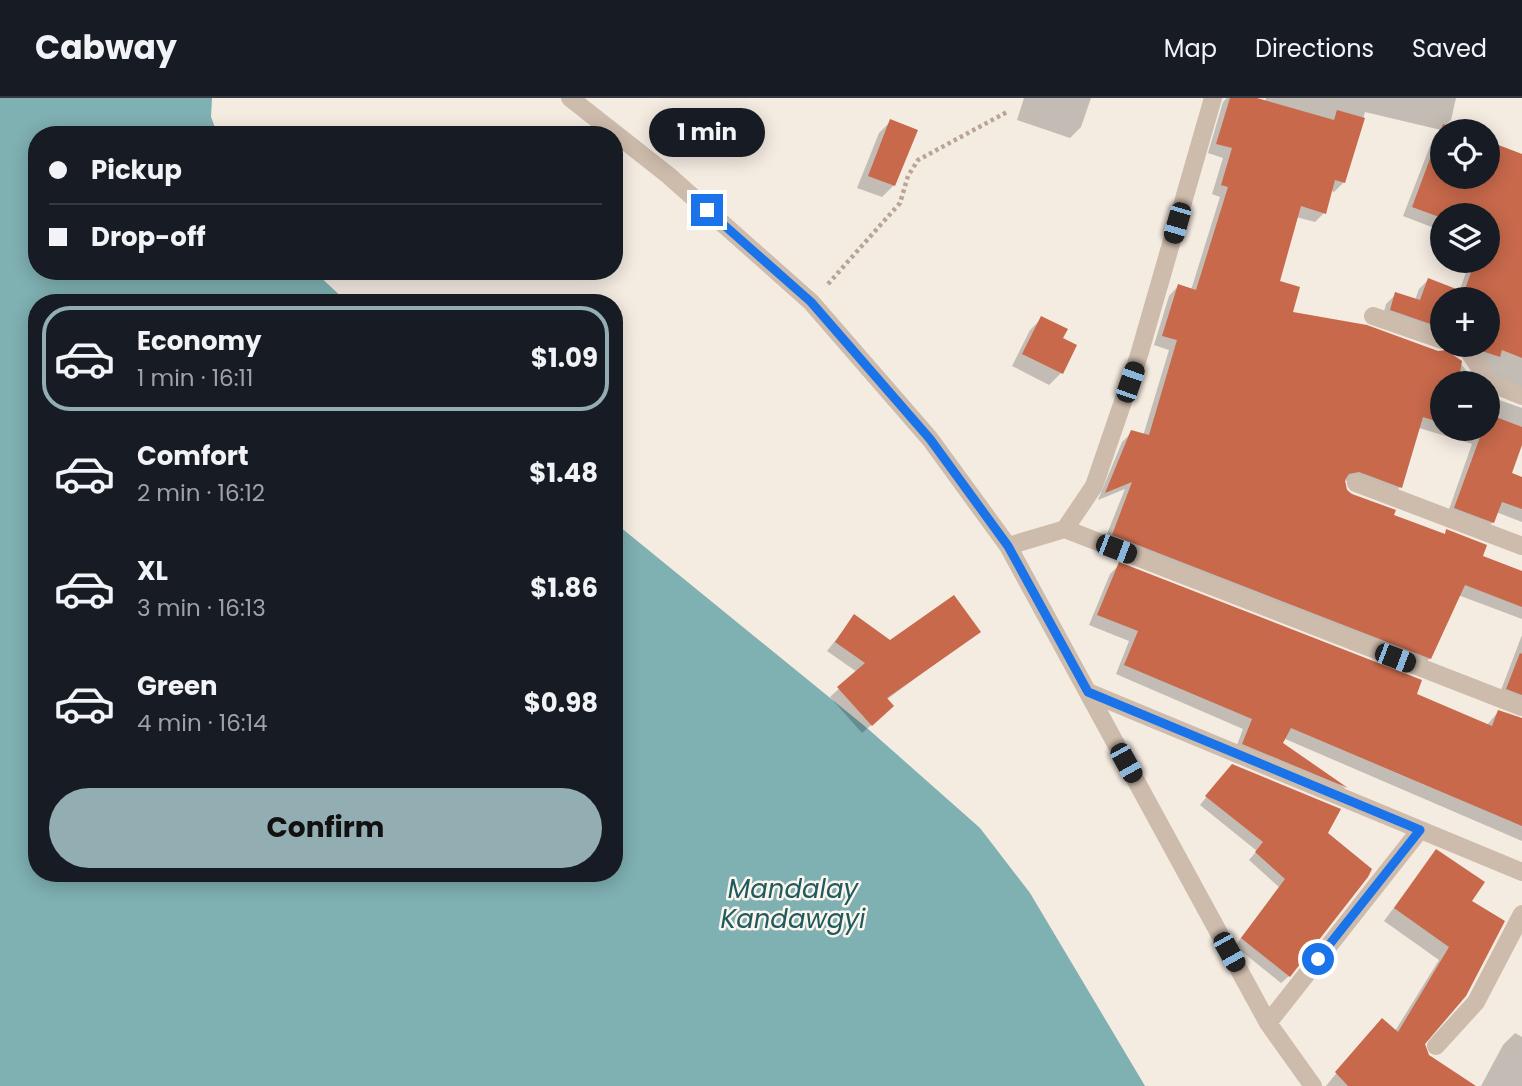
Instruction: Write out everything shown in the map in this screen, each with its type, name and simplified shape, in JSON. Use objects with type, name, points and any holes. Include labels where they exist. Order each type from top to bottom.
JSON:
[{"type":"street","points":[[570,98],[606,126]]},
{"type":"street","points":[[1065,529],[1094,486],[1130,382],[1213,98]]},
{"type":"street","points":[[623,140],[668,175],[811,302],[930,439],[1008,546],[1268,1023],[1313,1086]]},
{"type":"street","points":[[1373,316],[1430,336]]},
{"type":"street","points":[[1472,357],[1490,383],[1522,396]]},
{"type":"street","points":[[1356,483],[1522,545]]},
{"type":"street","points":[[1008,546],[1065,529],[1522,707]]},
{"type":"street","points":[[1088,692],[1522,872]]},
{"type":"street","points":[[1268,1023],[1420,830]]},
{"type":"street","points":[[1436,1046],[1476,1002],[1522,914]]},
{"type":"path","points":[[811,302],[900,203],[908,176],[919,160],[1007,112]]},
{"type":"water","name":"Mandalay Kandawgyi","points":[[0,98],[212,98],[211,117],[214,126],[28,126],[28,280],[324,280],[338,294],[28,294],[28,882],[623,882],[623,529],[867,728],[980,828],[1030,893],[1145,1086],[0,1086]]},
{"type":"building","points":[[1230,98],[1257,98],[1334,120],[1337,110],[1365,118],[1345,183],[1335,180],[1326,214],[1301,206],[1280,281],[1300,287],[1293,312],[1367,325],[1430,348],[1430,357],[1456,357],[1462,361],[1460,371],[1430,371],[1430,419],[1423,417],[1402,488],[1359,472],[1349,474],[1345,480],[1347,490],[1352,494],[1396,510],[1394,515],[1445,534],[1446,529],[1487,545],[1483,556],[1522,571],[1522,607],[1465,585],[1431,659],[1112,535],[1132,482],[1105,493],[1131,430],[1149,435],[1177,340],[1162,336],[1178,284],[1196,290],[1228,187],[1221,185],[1232,148],[1216,144]]},
{"type":"building","points":[[890,119],[918,130],[895,186],[868,176]]},
{"type":"building","points":[[1500,146],[1522,154],[1522,358],[1502,350],[1500,357],[1500,287],[1466,287],[1471,273],[1500,273],[1500,203],[1430,203],[1430,214],[1412,207],[1430,159],[1430,189],[1500,189]]},
{"type":"building","points":[[1428,278],[1451,287],[1430,287],[1430,324],[1390,310],[1395,292],[1420,300]]},
{"type":"building","points":[[1041,316],[1068,329],[1063,338],[1077,345],[1063,374],[1022,354]]},
{"type":"building","points":[[1500,419],[1522,427],[1522,445],[1512,473],[1522,477],[1522,509],[1502,502],[1494,523],[1454,508],[1479,441],[1500,441]]},
{"type":"building","points":[[1119,562],[1422,680],[1417,694],[1492,726],[1498,710],[1522,718],[1522,826],[1291,728],[1283,743],[1348,788],[1242,744],[1252,719],[1124,665],[1138,631],[1097,615]]},
{"type":"building","points":[[954,595],[981,632],[887,698],[894,706],[872,726],[837,687],[865,663],[835,642],[854,614],[890,640]]},
{"type":"building","points":[[1520,653],[1522,654],[1522,695],[1506,689]]},
{"type":"building","points":[[1232,764],[1341,809],[1328,833],[1372,869],[1290,977],[1241,938],[1285,879],[1255,852],[1263,842],[1205,796]]},
{"type":"building","points":[[1436,849],[1485,882],[1472,901],[1505,921],[1466,996],[1425,1044],[1429,1055],[1476,1086],[1348,1086],[1335,1072],[1382,1018],[1398,1032],[1449,947],[1394,908]]},
{"type":"route","points":[[707,210],[811,302],[930,439],[1008,546],[1088,692],[1420,830],[1318,959]]}]
